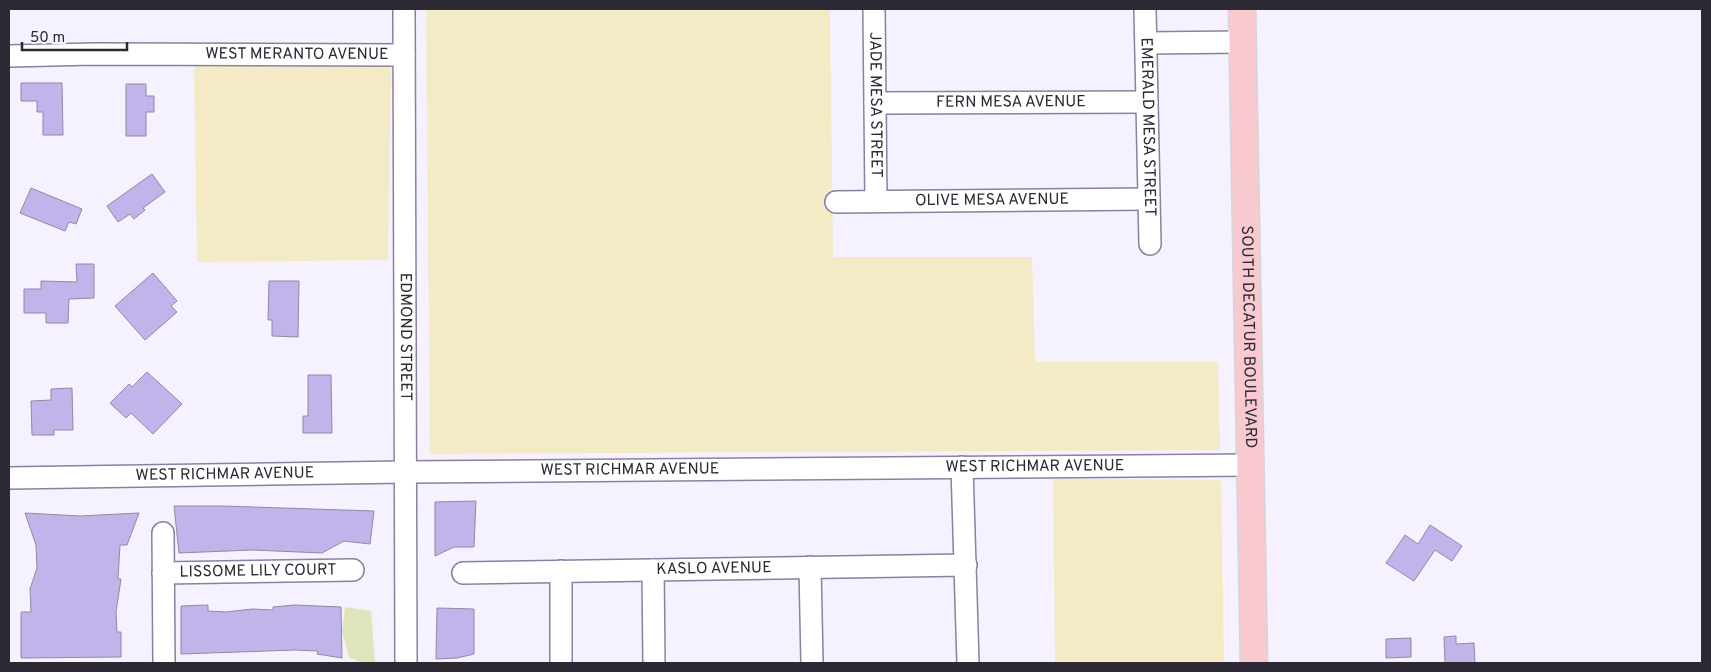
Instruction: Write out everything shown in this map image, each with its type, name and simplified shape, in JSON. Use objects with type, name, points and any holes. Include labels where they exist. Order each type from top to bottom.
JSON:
[{"type":"main road","name":"SOUTH DECATUR BOULEVARD","points":[[1242,9],[1252,466],[1254,663]]},
{"type":"street","name":"EDMOND STREET","points":[[404,9],[406,663]]},
{"type":"street","name":"JADE MESA STREET","points":[[874,9],[876,201]]},
{"type":"street","name":"EMERALD MESA STREET","points":[[1146,9],[1150,244]]},
{"type":"street","points":[[1146,44],[1242,42]]},
{"type":"street","name":"WEST MERANTO AVENUE","points":[[9,56],[94,54],[404,55]]},
{"type":"street","name":"FERN MESA AVENUE","points":[[875,103],[1147,102]]},
{"type":"street","name":"OLIVE MESA AVENUE","points":[[836,202],[1148,199]]},
{"type":"street","name":"WEST RICHMAR AVENUE","points":[[9,478],[405,472],[1252,466]]},
{"type":"street","points":[[962,467],[968,663]]},
{"type":"street","points":[[163,533],[164,663]]},
{"type":"street","name":"KASLO AVENUE","points":[[463,573],[966,565]]},
{"type":"street","points":[[810,567],[812,663]]},
{"type":"street","name":"LISSOME LILY COURT","points":[[163,573],[353,570]]},
{"type":"street","points":[[653,570],[654,663]]},
{"type":"street","points":[[561,572],[561,663]]},
{"type":"green space","points":[[345,607],[371,611],[375,663],[363,663],[349,657],[342,631]]},
{"type":"sand","points":[[426,9],[830,9],[833,257],[1032,257],[1035,362],[1218,362],[1220,450],[430,454]]},
{"type":"sand","points":[[194,65],[391,67],[388,260],[197,262]]},
{"type":"sand","points":[[1053,479],[1221,480],[1224,663],[1055,663]]},
{"type":"building","points":[[21,83],[62,83],[63,135],[43,135],[43,112],[37,112],[37,101],[21,101]]},
{"type":"building","points":[[126,84],[146,84],[146,96],[154,96],[154,112],[146,112],[146,136],[126,136]]},
{"type":"building","points":[[152,174],[165,192],[143,208],[145,210],[134,219],[130,214],[118,222],[107,206]]},
{"type":"building","points":[[31,188],[82,209],[76,224],[69,222],[65,231],[20,213]]},
{"type":"building","points":[[76,264],[94,264],[94,298],[69,299],[68,323],[46,323],[46,313],[24,313],[24,289],[41,289],[41,281],[77,282]]},
{"type":"building","points":[[153,273],[177,301],[171,306],[177,312],[145,340],[115,306]]},
{"type":"building","points":[[269,281],[299,281],[298,337],[272,336],[272,320],[268,320]]},
{"type":"building","points":[[147,372],[182,404],[153,434],[131,413],[126,418],[110,403],[129,384],[132,387]]},
{"type":"building","points":[[308,375],[331,375],[332,433],[303,433],[303,416],[308,416]]},
{"type":"building","points":[[72,388],[73,430],[54,430],[54,435],[32,435],[31,401],[51,400],[51,389]]},
{"type":"building","points":[[476,501],[474,547],[454,547],[435,556],[435,502]]},
{"type":"building","points":[[174,506],[374,511],[370,544],[344,541],[322,553],[252,550],[179,553]]},
{"type":"building","points":[[25,513],[80,516],[139,513],[127,545],[120,545],[118,579],[121,579],[116,612],[117,632],[121,632],[121,657],[21,658],[21,612],[31,612],[30,589],[37,568],[36,545]]},
{"type":"building","points":[[1430,525],[1462,546],[1452,561],[1435,550],[1414,581],[1386,563],[1405,535],[1418,544]]},
{"type":"building","points":[[208,605],[208,611],[226,612],[252,609],[273,610],[273,607],[295,605],[341,607],[342,658],[317,654],[318,651],[296,650],[181,654],[181,606]]},
{"type":"building","points":[[437,608],[474,609],[474,654],[457,658],[436,659]]},
{"type":"building","points":[[1456,636],[1456,644],[1474,643],[1475,663],[1445,663],[1444,637]]},
{"type":"building","points":[[1411,638],[1411,657],[1386,658],[1386,639]]}]
